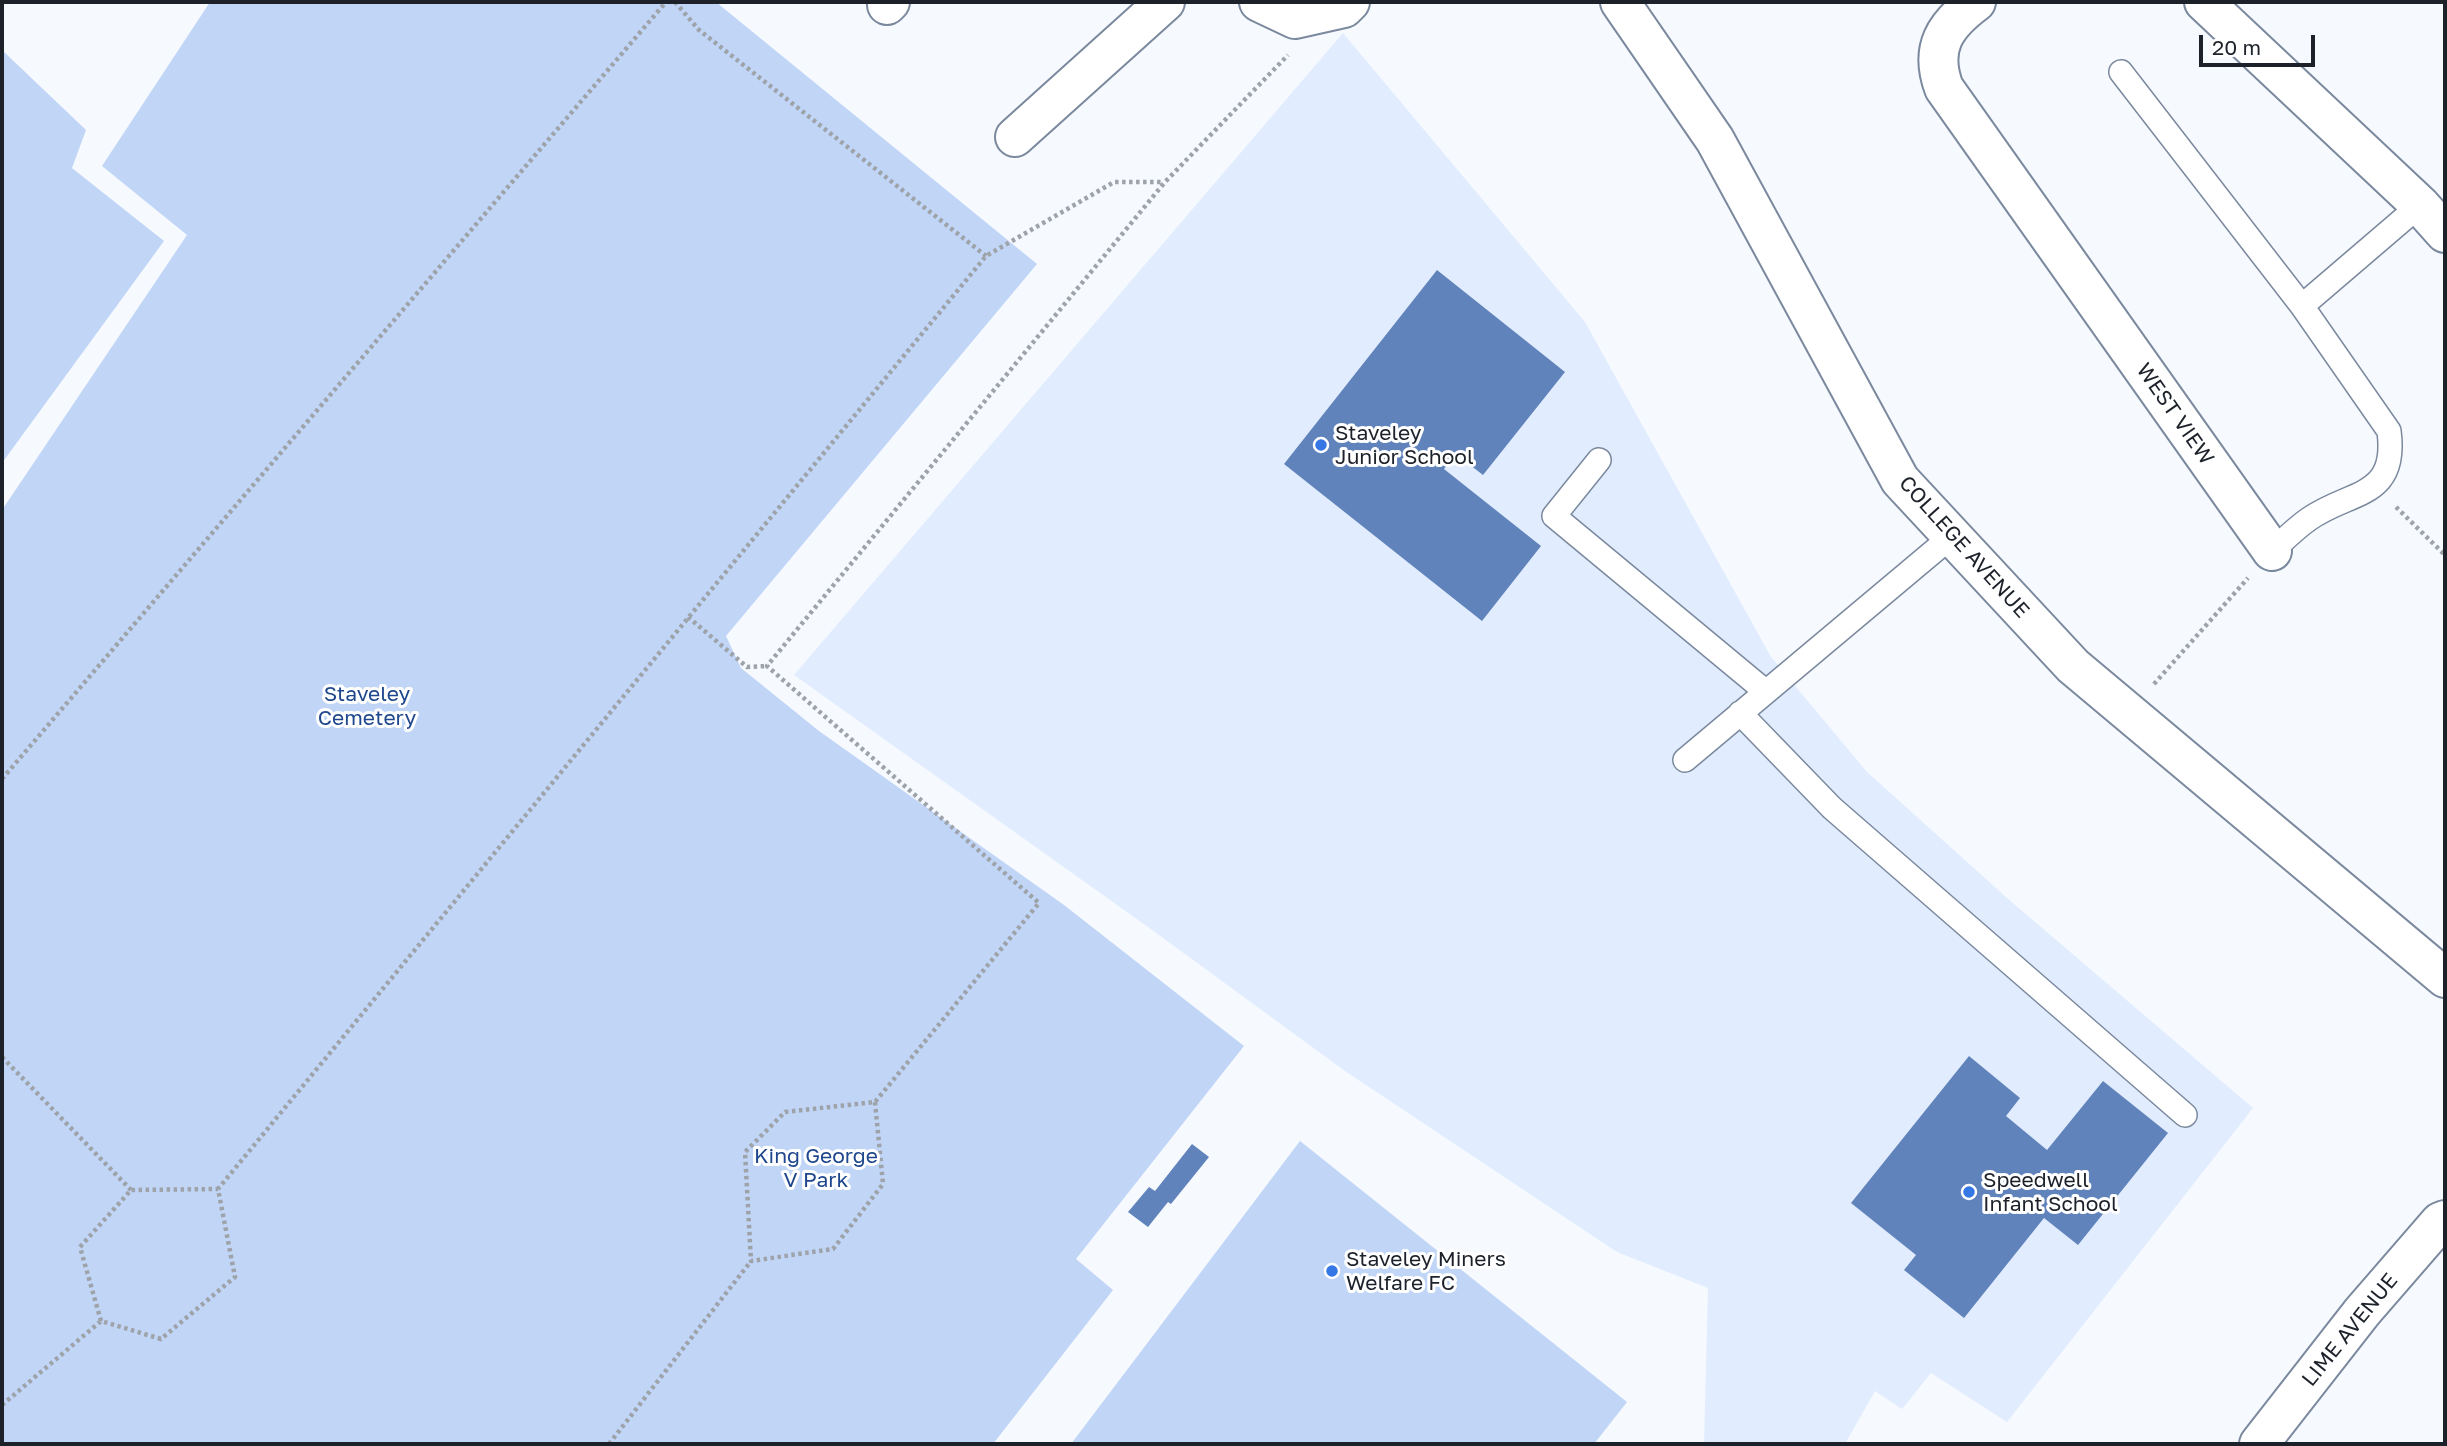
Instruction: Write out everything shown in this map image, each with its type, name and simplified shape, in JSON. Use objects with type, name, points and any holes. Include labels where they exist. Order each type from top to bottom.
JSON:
[{"type":"street","points":[[1015,136],[1165,2]]},
{"type":"street","points":[[1259,2],[1295,19],[1344,8],[1350,2]]},
{"type":"street","name":"COLLEGE AVENUE","points":[[1620,2],[1715,140],[1900,480],[2073,666],[2445,978]]},
{"type":"street","name":"WEST VIEW","points":[[1976,2],[1956,17],[1944,33],[1938,53],[1938,72],[1944,88],[2272,551]]},
{"type":"street","points":[[2204,2],[2420,205],[2445,233]]},
{"type":"street","name":"LIME AVENUE","points":[[2259,1444],[2362,1312],[2440,1222],[2445,1220]]},
{"type":"lane","points":[[2121,72],[2302,306],[2389,431],[2391,447],[2387,467],[2375,487],[2311,518],[2272,551]]},
{"type":"lane","points":[[2302,306],[2420,205]]},
{"type":"lane","points":[[1600,460],[1554,516],[1765,691]]},
{"type":"lane","points":[[1685,760],[1952,536]]},
{"type":"lane","points":[[1740,713],[1832,808],[2185,1115]]},
{"type":"path","points":[[2,779],[666,2]]},
{"type":"path","points":[[675,2],[699,30],[986,256]]},
{"type":"path","points":[[767,666],[1165,182],[1296,47]]},
{"type":"path","points":[[2,1058],[131,1190],[218,1189],[986,256],[1114,182],[1165,182]]},
{"type":"path","points":[[2375,487],[2445,555]]},
{"type":"path","points":[[2129,713],[2272,551]]},
{"type":"path","points":[[609,1444],[751,1261],[745,1153],[786,1112],[875,1102],[1039,903],[767,666],[747,667],[688,617]]},
{"type":"path","points":[[751,1261],[832,1250],[858,1217],[883,1184],[875,1102]]},
{"type":"path","points":[[101,1321],[161,1339],[235,1277],[218,1189]]},
{"type":"path","points":[[101,1321],[80,1248],[131,1190]]},
{"type":"path","points":[[2,1405],[101,1321]]},
{"type":"shaded area","points":[[1343,33],[1585,322],[1771,657],[1867,772],[2007,898],[2253,1108],[2007,1422],[1931,1373],[1902,1409],[1875,1391],[1845,1444],[1704,1444],[1708,1288],[1617,1252],[1345,1071],[794,675]]},
{"type":"green space","name":"Staveley Cemetery","points":[[210,2],[716,2],[1037,264],[726,636],[741,668],[819,731],[1064,905],[1244,1046],[1076,1259],[1113,1290],[993,1444],[2,1444],[2,510],[187,235],[102,166]]},
{"type":"green space","points":[[2,50],[86,130],[72,168],[164,241],[2,463]]},
{"type":"green space","name":"Staveley Miners Welfare FC","points":[[1300,1141],[1627,1402],[1594,1444],[1071,1444]]},
{"type":"building","points":[[1437,270],[1565,372],[1483,475],[1456,454],[1444,469],[1541,546],[1482,621],[1284,464]]},
{"type":"building","points":[[1969,1056],[2020,1098],[2006,1116],[2047,1150],[2103,1081],[2168,1133],[2078,1245],[2044,1218],[1964,1318],[1904,1270],[1916,1255],[1851,1203]]},
{"type":"building","points":[[1192,1144],[1209,1157],[1171,1204],[1168,1202],[1148,1227],[1128,1212],[1149,1187],[1155,1191]]},
{"type":"place","name":"Staveley Junior School","points":[[1321,445]]},
{"type":"place","name":"Speedwell Infant School","points":[[1969,1192]]},
{"type":"place","name":"Staveley Miners Welfare FC","points":[[1332,1271]]},
{"type":"park label","name":"King George V Park","points":[[816,1168]]}]
